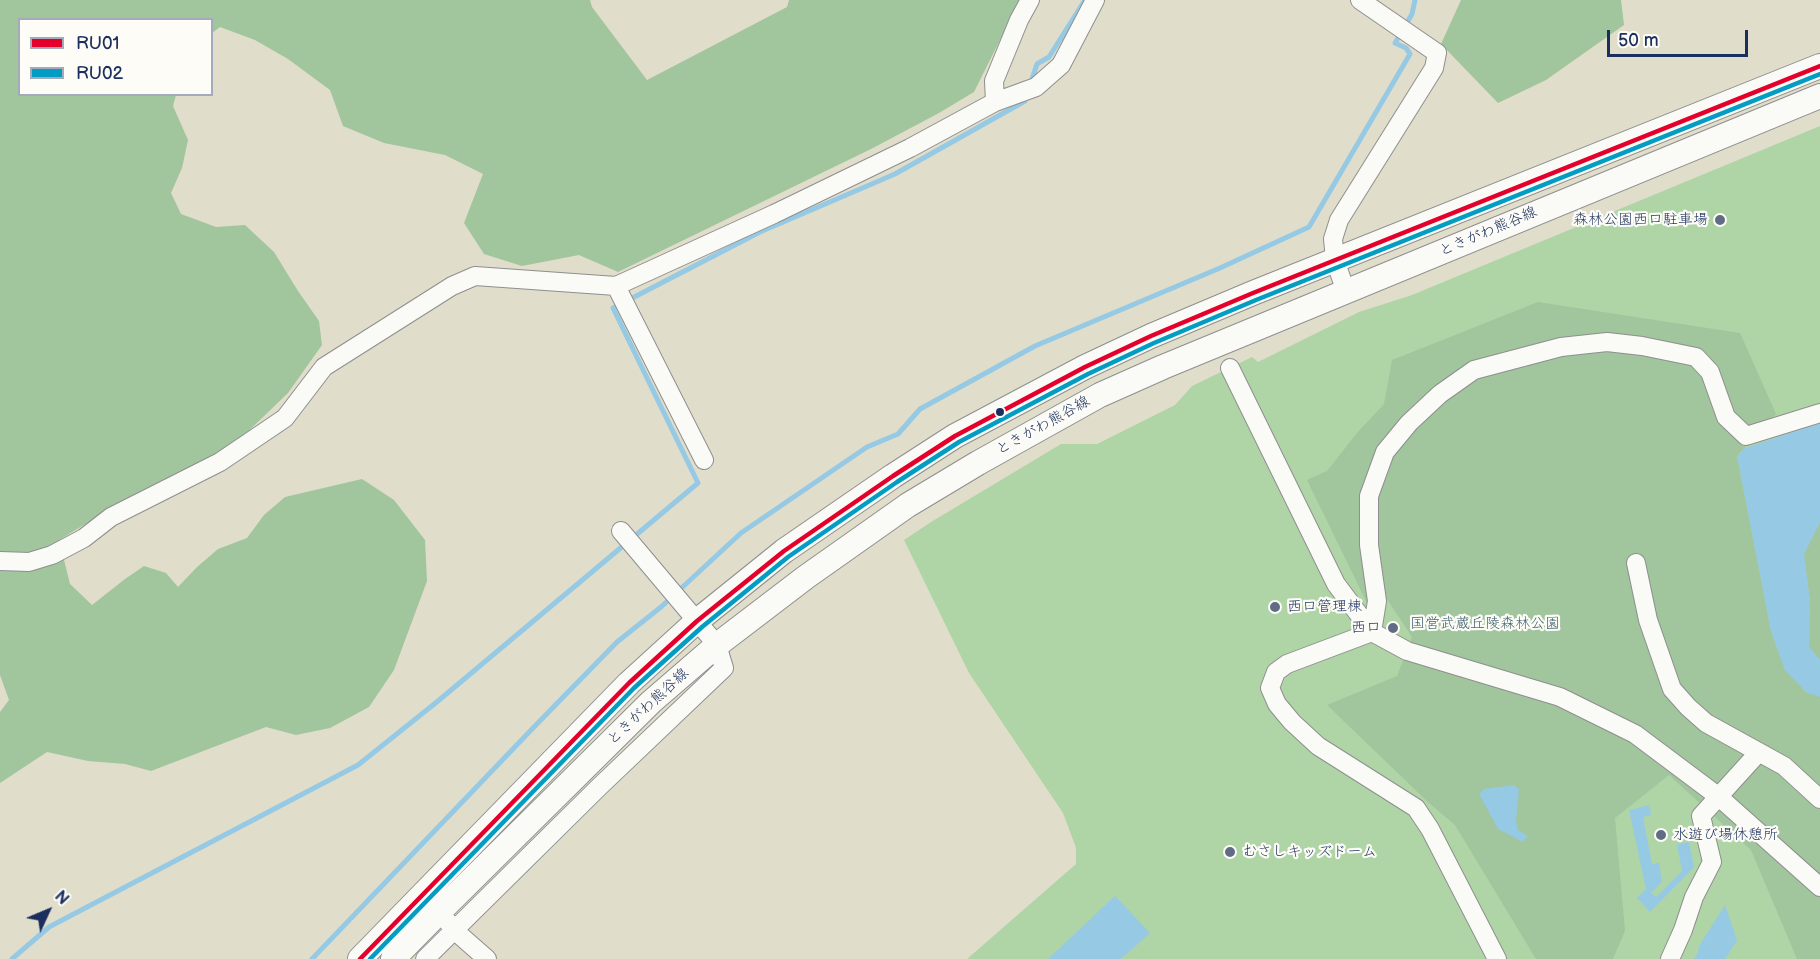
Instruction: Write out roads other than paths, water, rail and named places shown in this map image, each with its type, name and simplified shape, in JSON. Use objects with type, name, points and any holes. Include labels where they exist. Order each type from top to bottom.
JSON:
[{"type":"main road","name":"ときがわ熊谷線","points":[[360,959],[629,683],[697,621],[784,551],[956,436],[1085,367],[1151,336],[1820,66]]},
{"type":"main road","name":"ときがわ熊谷線","points":[[393,959],[447,920],[651,702],[717,645],[908,505],[1029,434],[1110,390],[1820,96]]},
{"type":"street","points":[[995,102],[994,81],[1019,20],[1030,0]]},
{"type":"street","points":[[0,561],[29,562],[52,555],[84,538],[111,517],[220,462],[285,418],[324,367],[475,276],[616,286],[785,209],[910,148],[995,102],[1035,87],[1061,65],[1095,0]]},
{"type":"street","points":[[1346,292],[1335,260],[1333,239],[1339,220],[1434,68],[1437,53],[1360,0]]},
{"type":"street","points":[[616,286],[704,460]]},
{"type":"street","points":[[1372,632],[1377,601],[1369,545],[1369,496],[1385,452],[1409,423],[1440,394],[1474,370],[1561,347],[1607,342],[1642,346],[1696,357],[1710,372],[1726,417],[1746,436],[1820,413]]},
{"type":"street","points":[[1230,368],[1336,584],[1372,632],[1407,651],[1560,697],[1635,734],[1719,797],[1820,887]]},
{"type":"street","points":[[621,531],[717,645]]},
{"type":"street","points":[[1636,563],[1648,620],[1672,689],[1706,723],[1784,766],[1820,799]]},
{"type":"street","points":[[1372,632],[1287,664],[1276,672],[1270,688],[1277,704],[1292,722],[1318,746],[1416,808],[1430,829],[1497,959]]},
{"type":"street","points":[[1670,959],[1694,897],[1712,862],[1701,816],[1759,752]]},
{"type":"street","points":[[425,959],[447,920],[487,959]]},
{"type":"water","points":[[1820,423],[1820,522],[1804,554],[1810,602],[1809,647],[1820,660],[1820,697],[1806,692],[1785,670],[1771,631],[1737,456],[1745,448]]},
{"type":"water","points":[[1514,785],[1519,790],[1516,820],[1518,830],[1528,836],[1523,842],[1498,829],[1479,794],[1484,789]]},
{"type":"water","points":[[1649,805],[1651,815],[1643,817],[1652,864],[1659,863],[1662,882],[1651,893],[1656,897],[1682,871],[1677,844],[1689,842],[1694,867],[1650,912],[1637,898],[1646,889],[1629,810]]},
{"type":"water","points":[[1115,896],[1150,933],[1121,959],[1048,959]]},
{"type":"water","points":[[1725,905],[1737,940],[1725,959],[1694,959],[1699,946]]},
{"type":"waterway","points":[[1030,85],[1037,64],[1049,57],[1085,0]]},
{"type":"waterway","points":[[312,959],[617,642],[661,607],[741,533],[867,447],[898,434],[920,409],[1035,346],[1220,268],[1309,227],[1410,54],[1406,48],[1395,43],[1412,14],[1415,0]]},
{"type":"waterway","points":[[12,959],[49,927],[358,765],[438,701],[698,483],[613,308],[760,232],[895,174],[1025,101],[1027,94]]},
{"type":"place","name":"森林公園西口駐車場","points":[[1720,220]]},
{"type":"place","name":"西口管理棟","points":[[1275,607]]},
{"type":"place","name":"西口","points":[[1393,628]]},
{"type":"place","name":"水遊び場休憩所","points":[[1661,835]]},
{"type":"place","name":"むさしキッズドーム","points":[[1230,852]]},
{"type":"park label","name":"国営武蔵丘陵森林公園","points":[[1485,624]]}]
